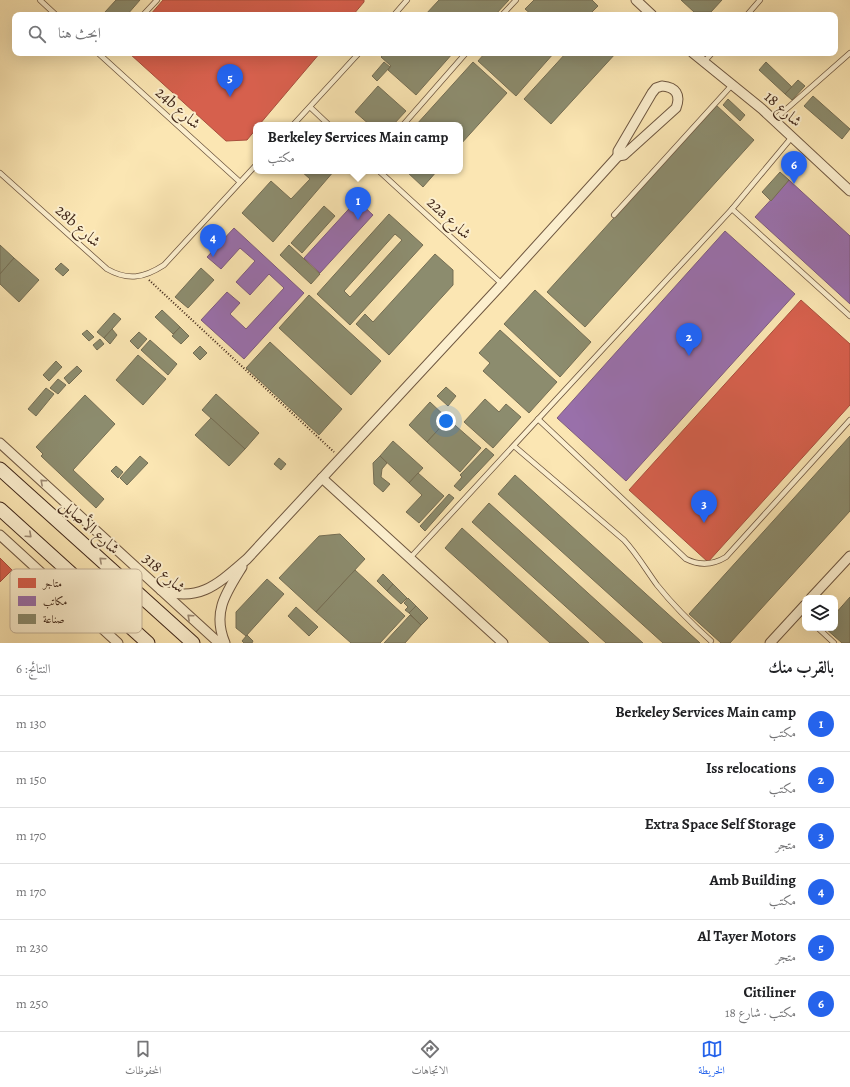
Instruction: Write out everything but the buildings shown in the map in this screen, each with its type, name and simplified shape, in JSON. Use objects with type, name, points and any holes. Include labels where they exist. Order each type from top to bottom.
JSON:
[{"type":"main road","name":"شارع الأصايل","points":[[0,468],[111,569]]},
{"type":"main road","points":[[0,509],[66,569]]},
{"type":"main road","name":"شارع الأصايل","points":[[142,597],[193,643]]},
{"type":"main road","points":[[137,633],[148,643]]},
{"type":"street","points":[[636,0],[649,12]]},
{"type":"street","name":"شارع 18","points":[[697,56],[774,120],[850,191]]},
{"type":"street","points":[[161,590],[180,595],[200,593],[217,584],[247,559],[502,284],[618,156],[619,148],[652,93],[656,88],[669,86],[678,95],[676,108],[624,155],[618,156]]},
{"type":"street","name":"شارع 318","points":[[0,443],[138,569]]},
{"type":"street","points":[[322,478],[503,643]]},
{"type":"street","points":[[0,535],[37,569]]},
{"type":"street","points":[[814,595],[850,556]]},
{"type":"street","points":[[225,643],[220,630],[219,618],[221,606],[225,594],[247,559]]},
{"type":"street","name":"شارع 318","points":[[142,573],[219,643]]},
{"type":"street","points":[[770,643],[802,612]]},
{"type":"street","points":[[107,633],[118,643]]},
{"type":"lane","points":[[40,0],[53,12]]},
{"type":"lane","points":[[146,12],[157,0]]},
{"type":"lane","points":[[397,12],[407,0]]},
{"type":"lane","points":[[505,12],[516,0]]},
{"type":"lane","points":[[750,12],[760,0]]},
{"type":"lane","name":"24b شارع","points":[[102,56],[240,182]]},
{"type":"lane","points":[[296,122],[356,56]]},
{"type":"lane","points":[[406,122],[463,56]]},
{"type":"lane","points":[[704,62],[709,56]]},
{"type":"lane","points":[[774,120],[849,56]]},
{"type":"lane","points":[[614,215],[732,85]]},
{"type":"lane","points":[[310,107],[326,122]]},
{"type":"lane","points":[[410,558],[732,209],[792,137]]},
{"type":"lane","points":[[146,275],[164,265],[171,259],[253,169]]},
{"type":"lane","name":"28b شارع","points":[[0,173],[107,269],[128,277],[146,275]]},
{"type":"lane","name":"22a شارع","points":[[382,174],[502,284]]},
{"type":"lane","points":[[732,209],[850,316]]},
{"type":"lane","points":[[538,419],[686,559],[692,563],[706,565],[720,561],[726,557],[850,420]]},
{"type":"lane","points":[[514,446],[624,540],[669,599],[696,628],[711,640]]},
{"type":"lane","points":[[821,631],[834,643]]},
{"type":"path","points":[[146,275],[341,458]]},
{"type":"place","name":"Al Tayer Motors","points":[[230,97]]},
{"type":"place","name":"Citiliner","points":[[794,184]]},
{"type":"place","name":"Berkeley Services Main camp","points":[[358,220]]},
{"type":"place","name":"Amb Building","points":[[213,257]]},
{"type":"place","name":"Iss relocations","points":[[689,356]]},
{"type":"place","name":"Extra Space Self Storage","points":[[704,523]]}]
